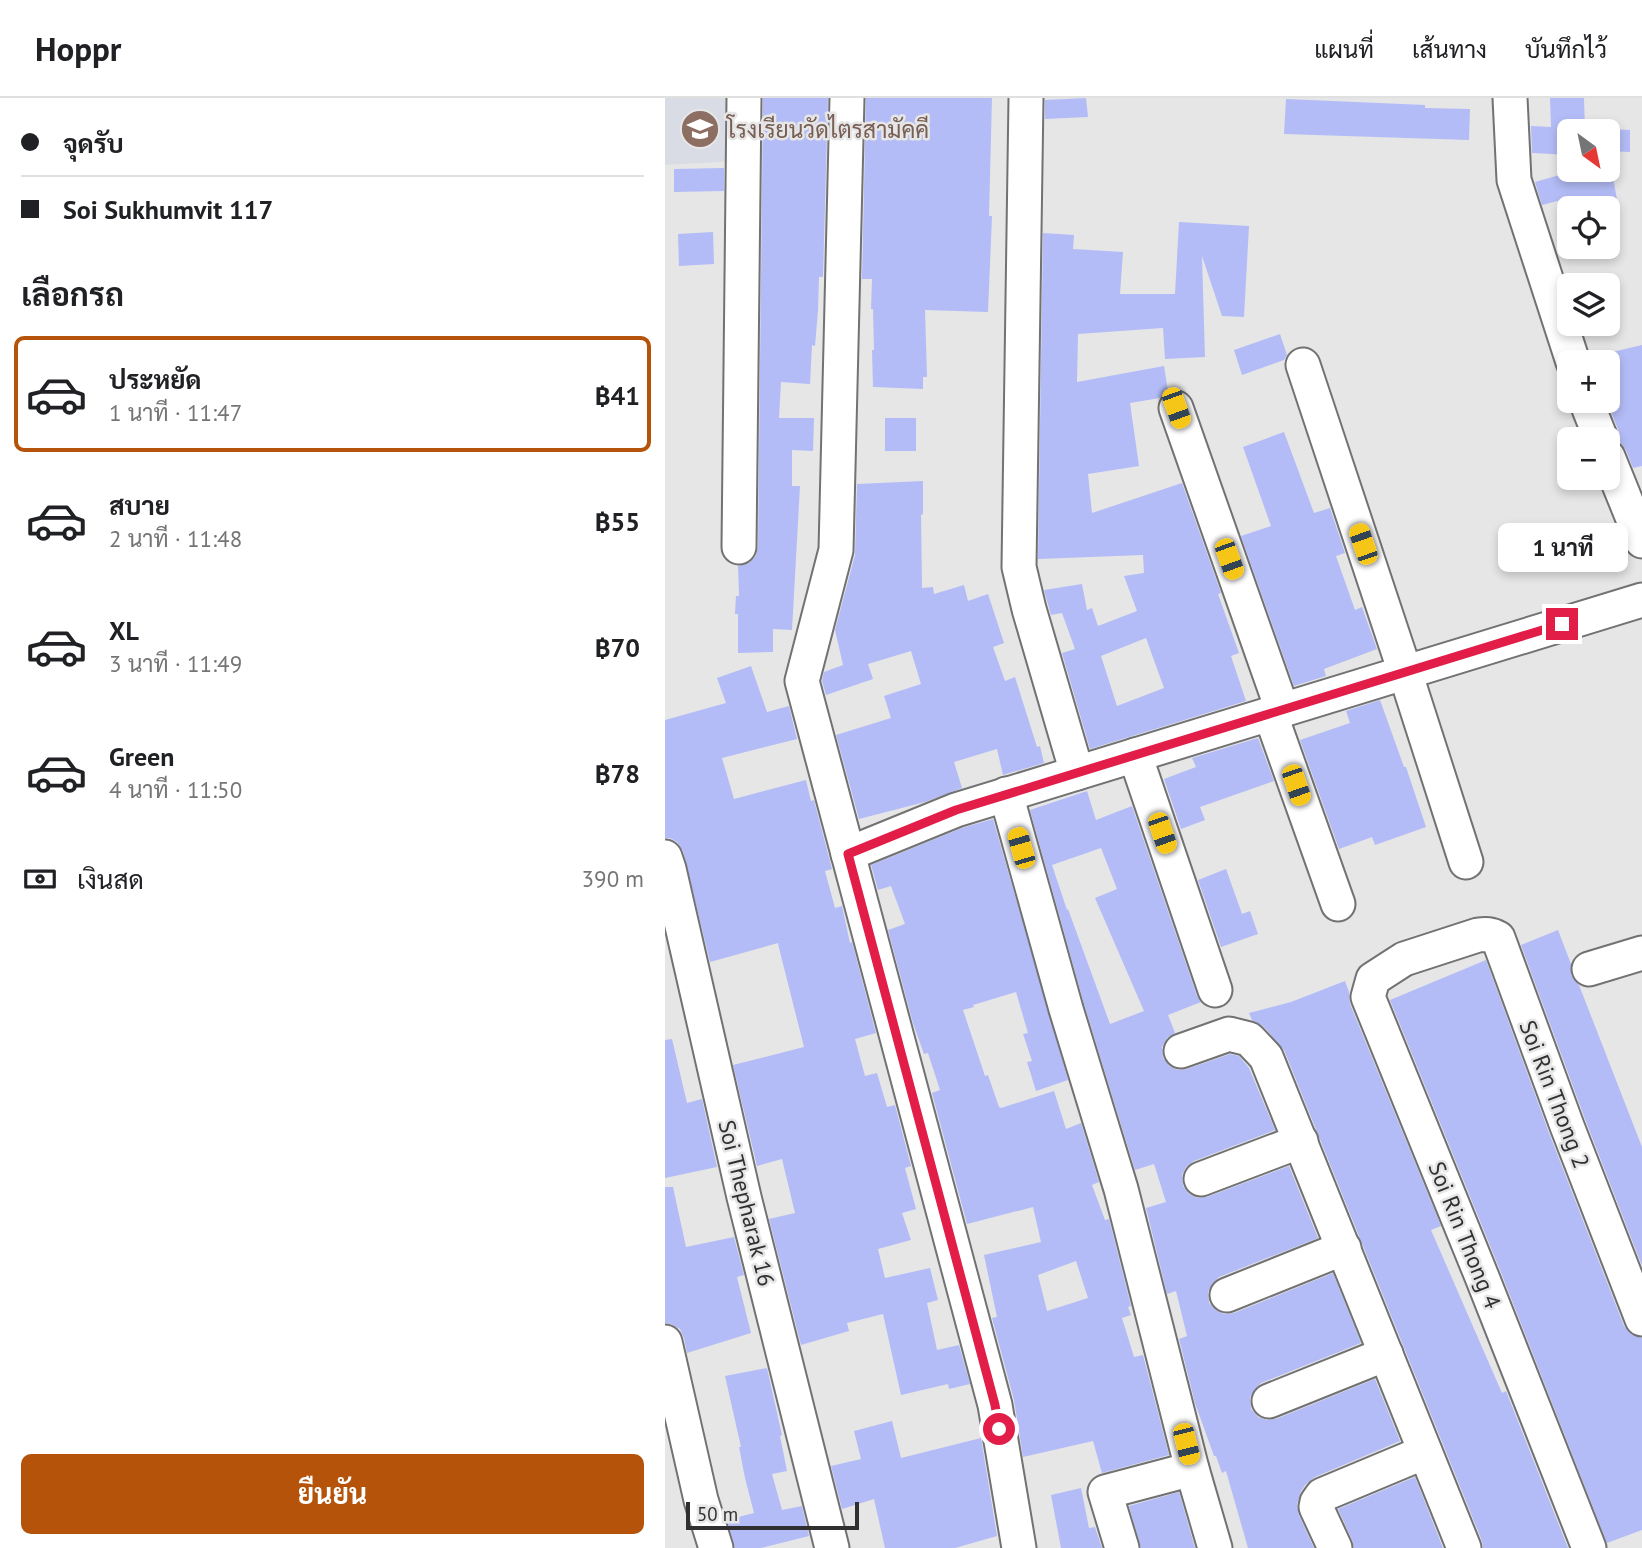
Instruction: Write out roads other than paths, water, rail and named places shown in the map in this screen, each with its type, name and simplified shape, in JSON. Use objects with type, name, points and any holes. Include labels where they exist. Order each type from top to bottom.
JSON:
[{"type":"street","points":[[739,547],[744,98]]},
{"type":"street","points":[[848,98],[836,550],[802,681],[995,1405],[1019,1548]]},
{"type":"street","points":[[1026,98],[1019,567],[1077,773]]},
{"type":"street","points":[[1510,98],[1514,180],[1569,350]]},
{"type":"street","points":[[1303,365],[1466,862]]},
{"type":"street","points":[[1176,408],[1338,904]]},
{"type":"street","points":[[1620,487],[1642,541]]},
{"type":"street","points":[[848,854],[956,810],[1006,794],[1641,602]]},
{"type":"street","points":[[1135,755],[1215,990]]},
{"type":"street","points":[[1006,794],[1066,1009],[1121,1189],[1192,1469],[1215,1548]]},
{"type":"street","name":"Soi Thepharak 16","points":[[665,857],[670,869],[744,1198],[832,1548]]},
{"type":"street","name":"Soi Rin Thong 2","points":[[1427,952],[1478,935],[1487,934],[1498,938],[1642,1319]]},
{"type":"street","name":"Soi Rin Thong 4","points":[[1427,952],[1405,959],[1373,979],[1368,997],[1589,1548]]},
{"type":"street","points":[[1588,969],[1642,953]]},
{"type":"street","points":[[1181,1051],[1229,1034],[1249,1038],[1266,1057],[1464,1548]]},
{"type":"street","points":[[1201,1179],[1301,1141]]},
{"type":"street","points":[[1227,1294],[1344,1248]]},
{"type":"street","points":[[665,1342],[701,1500],[716,1548]]},
{"type":"street","points":[[1269,1401],[1386,1354]]},
{"type":"street","points":[[1335,1548],[1317,1507],[1322,1495],[1425,1451]]},
{"type":"street","points":[[1122,1548],[1105,1492],[1192,1469]]},
{"type":"place","name":"โรงเรียนวัดไตรสามัคคี","points":[[700,129]]}]
